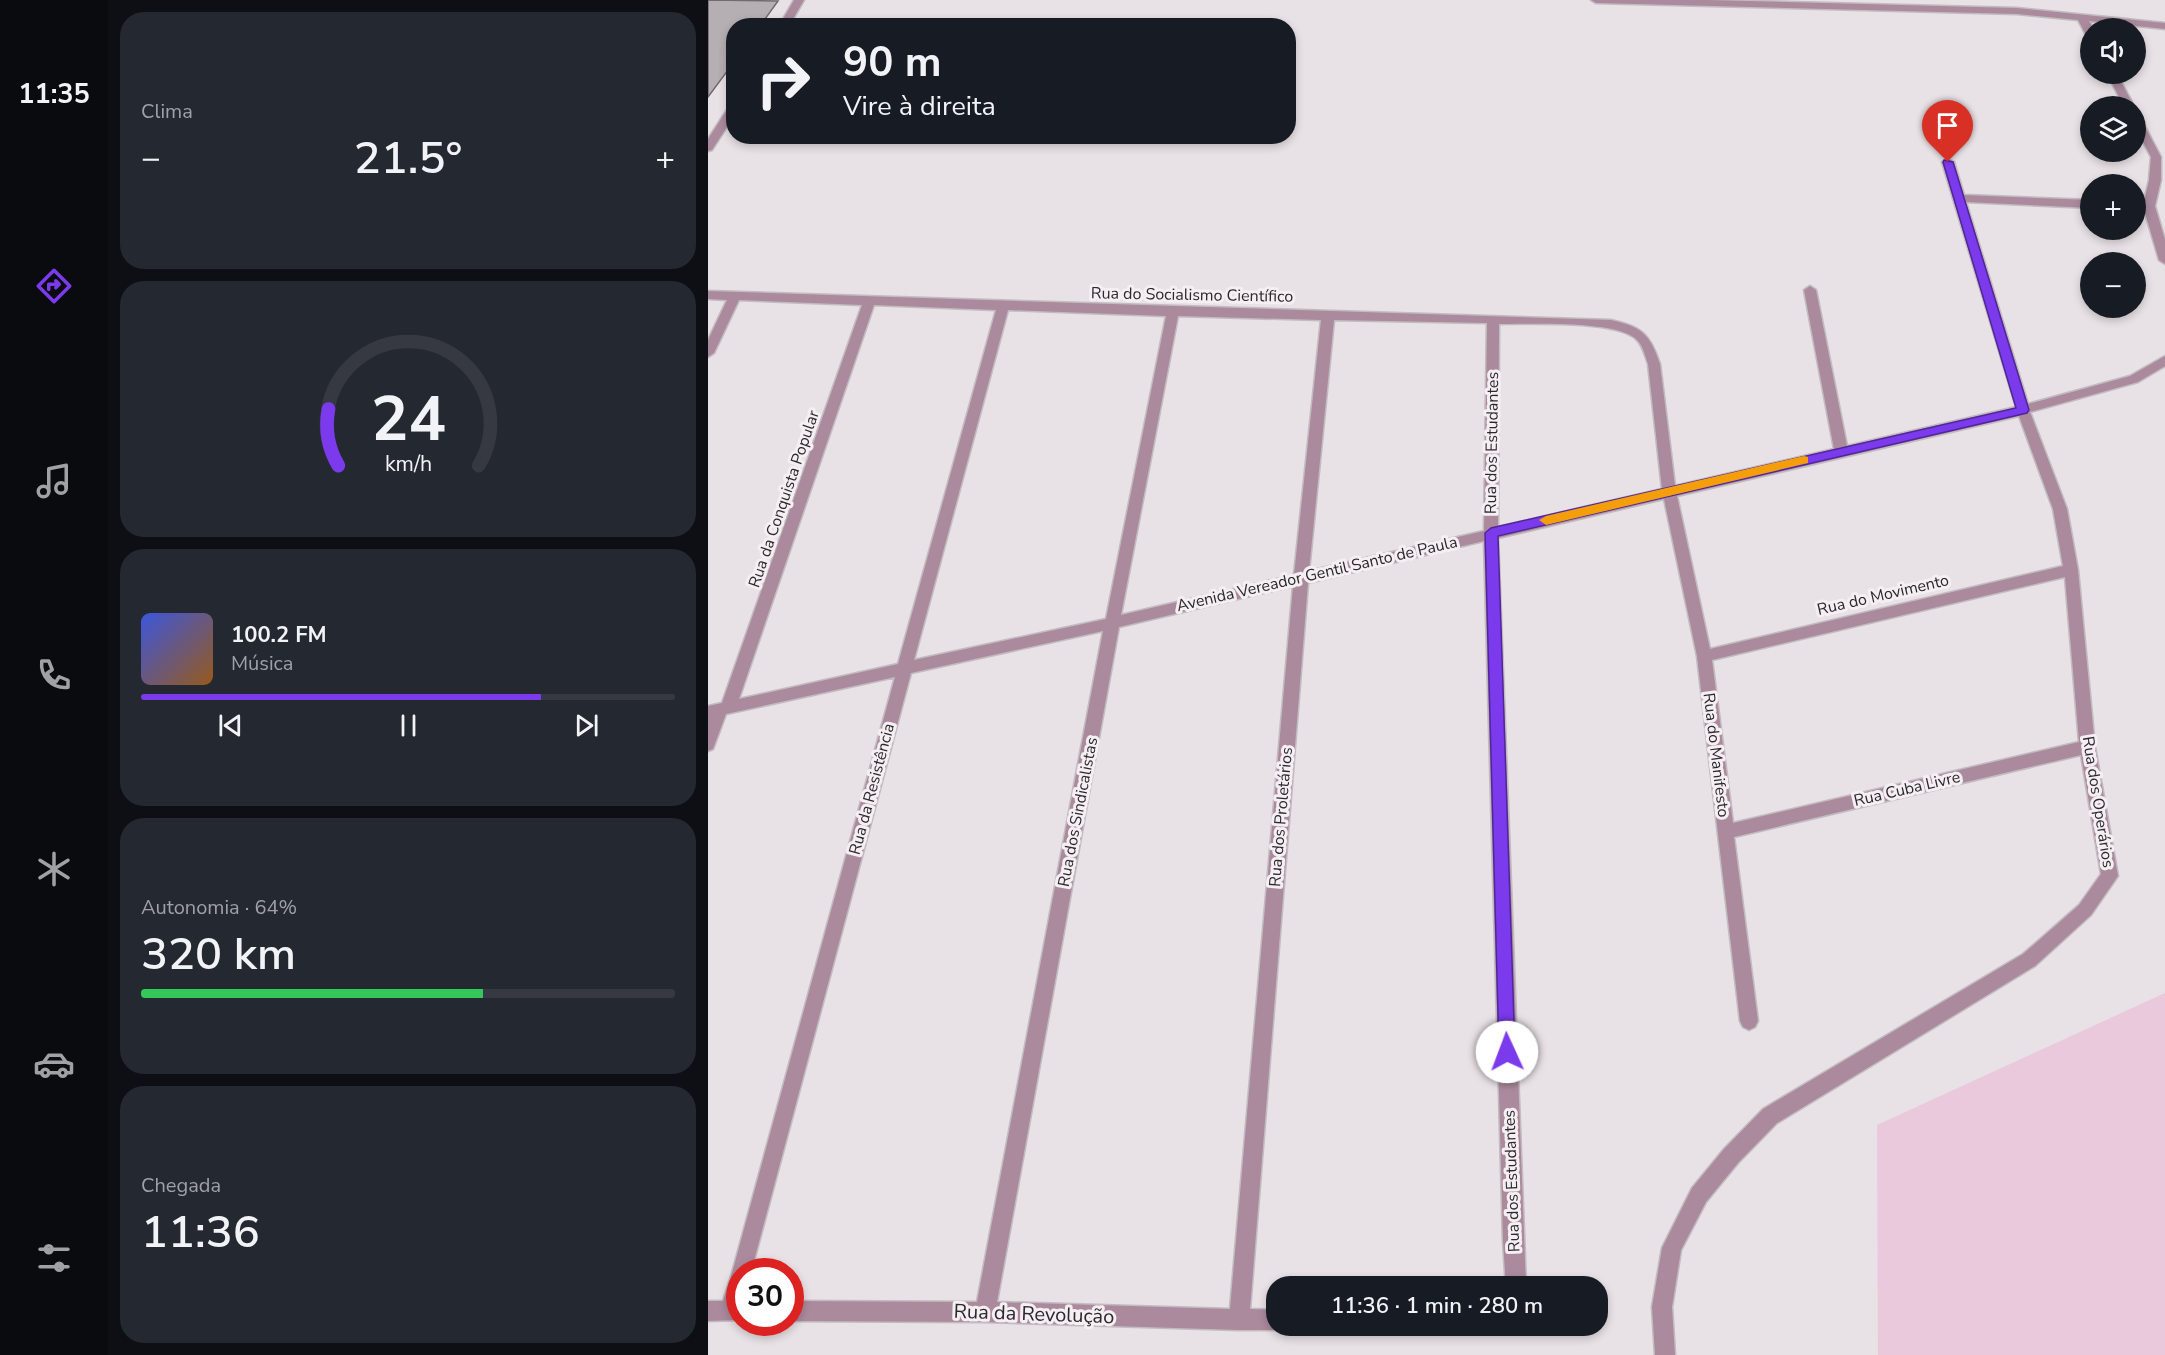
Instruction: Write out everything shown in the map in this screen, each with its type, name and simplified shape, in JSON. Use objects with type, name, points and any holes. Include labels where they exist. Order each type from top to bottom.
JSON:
[{"type":"street","points":[[788,18],[799,0]]},
{"type":"street","points":[[1596,0],[2017,11],[2082,18]]},
{"type":"street","points":[[2017,11],[2029,0]]},
{"type":"street","points":[[2146,24],[2165,26]]},
{"type":"street","points":[[708,148],[726,120]]},
{"type":"street","points":[[2146,138],[2156,157],[2155,180],[2149,206],[2165,260]]},
{"type":"street","name":"Rua dos Operários","points":[[1665,1355],[1662,1307],[1672,1248],[1699,1195],[1731,1156],[1770,1116],[2029,960],[2085,910],[2110,876],[2088,747],[2071,570],[2060,509],[2023,410],[1948,162]]},
{"type":"street","points":[[1958,198],[2080,204]]},
{"type":"street","points":[[1810,290],[1841,451]]},
{"type":"street","name":"Rua do Socialismo Científico","points":[[708,295],[1173,312],[1493,319],[1598,324],[1624,329],[1641,336],[1654,364],[1669,492]]},
{"type":"street","points":[[708,353],[735,295]]},
{"type":"street","name":"Rua da Conquista Popular","points":[[708,744],[870,300]]},
{"type":"street","name":"Rua da Resistência","points":[[745,1258],[1003,306]]},
{"type":"street","name":"Rua dos Sindicalistas","points":[[985,1312],[1112,624],[1173,312]]},
{"type":"street","name":"Rua dos Proletários","points":[[1239,1320],[1301,578],[1328,314]]},
{"type":"street","name":"Rua dos Estudantes","points":[[1493,319],[1491,533],[1515,1276]]},
{"type":"street","name":"Avenida Vereador Gentil Santo de Paula","points":[[719,710],[1112,624],[1491,533],[2023,410],[2134,379],[2165,360]]},
{"type":"street","name":"Rua do Manifesto","points":[[1669,492],[1704,656],[1749,1021]]},
{"type":"street","name":"Rua do Movimento","points":[[1704,656],[2071,570]]},
{"type":"street","name":"Rua Cuba Livre","points":[[1726,832],[2088,747]]},
{"type":"street","points":[[708,1311],[726,1311]]},
{"type":"street","name":"Rua da Revolução","points":[[804,1311],[985,1312],[1266,1320]]},
{"type":"shaded area","points":[[2165,993],[2165,1355],[1878,1355],[1877,1125]]},
{"type":"building","points":[[708,0],[778,1],[766,18],[726,18],[726,73],[708,97]]},
{"type":"slow traffic","points":[[1546,520],[1804,460]]},
{"type":"route","points":[[1507,1052],[1491,533],[2023,410],[1948,162]]}]
